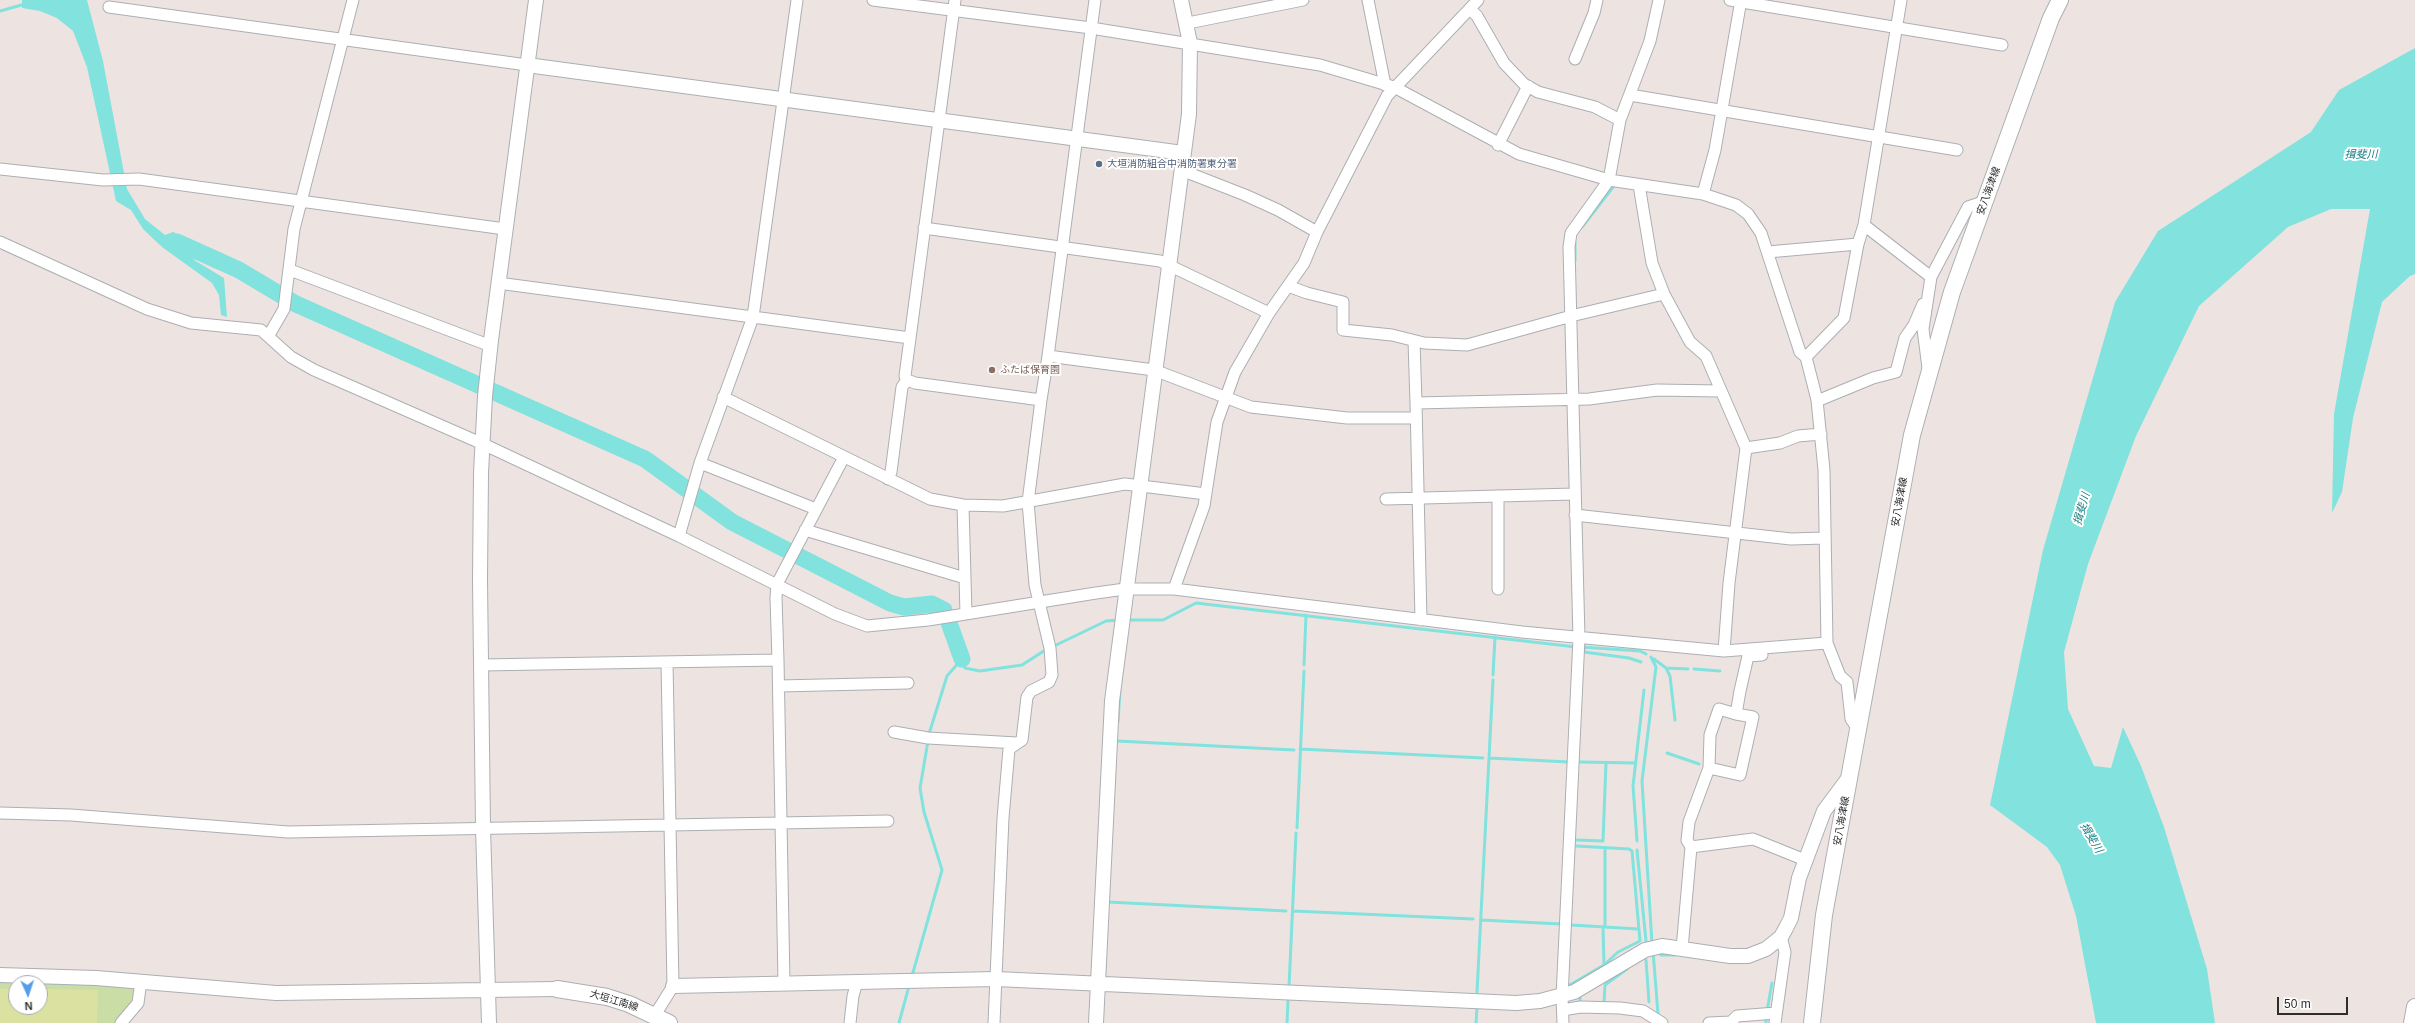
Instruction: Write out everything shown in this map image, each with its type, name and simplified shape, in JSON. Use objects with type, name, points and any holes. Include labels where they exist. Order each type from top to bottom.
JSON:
[{"type":"main road","name":"安八海津線","points":[[1812,1023],[1824,915],[1850,776],[1860,732],[1912,435],[1952,292],[2051,18],[2060,0]]},
{"type":"main road","name":"大垣江南線","points":[[557,989],[607,997],[655,1015],[669,1023]]},
{"type":"main road","points":[[2412,1023],[2415,1007]]},
{"type":"street","points":[[269,335],[284,309],[290,270],[292,241],[353,0]]},
{"type":"street","points":[[489,1023],[483,828],[480,580],[483,444],[486,390],[498,283],[536,0]]},
{"type":"street","points":[[679,536],[700,462],[753,317],[770,208],[783,99],[798,0]]},
{"type":"street","points":[[873,0],[954,5],[1320,65],[1389,86],[1498,145],[1519,154],[1609,180],[1703,194],[1736,205],[1748,214],[1761,233],[1800,352],[1806,357],[1817,400],[1824,470],[1827,642],[1840,676],[1847,682],[1851,719],[1860,732]]},
{"type":"street","points":[[994,1023],[1009,749],[1022,740],[1027,697],[1031,690],[1049,682],[1052,676],[1050,648],[1038,602],[1028,502],[1095,0]]},
{"type":"street","points":[[1096,1023],[1112,701],[1125,589],[1181,170],[1191,79],[1188,23],[1181,0]]},
{"type":"street","points":[[1188,23],[1303,0]]},
{"type":"street","points":[[1174,589],[1204,506],[1217,422],[1235,372],[1269,314],[1304,263],[1317,232],[1387,96],[1389,86],[1368,0]]},
{"type":"street","points":[[1389,86],[1478,0]]},
{"type":"street","points":[[1575,59],[1594,13],[1597,0]]},
{"type":"street","points":[[1563,1023],[1562,1003],[1578,638],[1569,247],[1571,233],[1609,180],[1620,120],[1650,41],[1659,0]]},
{"type":"street","points":[[1806,357],[1844,318],[1858,244],[1864,225],[1901,0]]},
{"type":"street","points":[[1703,194],[1715,150],[1737,1],[2002,45]]},
{"type":"street","points":[[954,5],[905,376],[907,380],[915,384],[1041,400]]},
{"type":"street","points":[[109,7],[1183,153]]},
{"type":"street","points":[[1470,9],[1477,16],[1504,63],[1528,86],[1538,92],[1595,107],[1620,120]]},
{"type":"street","points":[[1498,145],[1528,86]]},
{"type":"street","points":[[1630,95],[1957,150]]},
{"type":"street","points":[[0,169],[103,180],[135,179],[505,229]]},
{"type":"street","points":[[1181,170],[1258,201],[1317,232]]},
{"type":"street","points":[[1639,185],[1652,264],[1664,294],[1690,342],[1706,356],[1746,448],[1735,532],[1724,651]]},
{"type":"street","points":[[1817,400],[1873,378],[1896,372],[1905,338],[1914,326],[1930,282],[1968,207],[1986,201]]},
{"type":"street","points":[[1864,225],[1930,282]]},
{"type":"street","points":[[924,228],[1160,261],[1269,314]]},
{"type":"street","points":[[0,242],[147,309],[191,323],[261,330],[269,335],[290,357],[314,370],[483,444],[679,536],[835,614],[867,626],[966,614],[1125,589],[1174,589],[1578,638],[1724,651],[1827,642]]},
{"type":"street","points":[[1768,252],[1858,244]]},
{"type":"street","points":[[290,270],[491,346]]},
{"type":"street","points":[[1929,372],[1923,329],[1930,282]]},
{"type":"street","points":[[498,283],[910,338]]},
{"type":"street","points":[[1288,286],[1307,293],[1343,302],[1343,330],[1392,335],[1414,341],[1467,346],[1570,316],[1664,294]]},
{"type":"street","points":[[1414,341],[1421,620]]},
{"type":"street","points":[[1048,356],[1154,370],[1251,407],[1325,416],[1416,418]]},
{"type":"street","points":[[888,479],[891,472],[902,387],[907,380]]},
{"type":"street","points":[[1416,403],[1572,399],[1657,390],[1721,391]]},
{"type":"street","points":[[723,397],[930,499],[963,505],[1003,506],[1125,484],[1139,484],[1206,494]]},
{"type":"street","points":[[1746,448],[1780,443],[1798,436],[1821,434]]},
{"type":"street","points":[[784,983],[776,598],[777,584],[844,457]]},
{"type":"street","points":[[700,462],[816,509]]},
{"type":"street","points":[[1386,499],[1574,494]]},
{"type":"street","points":[[1498,496],[1498,588]]},
{"type":"street","points":[[963,505],[966,614]]},
{"type":"street","points":[[1575,515],[1791,539],[1824,538]]},
{"type":"street","points":[[805,530],[965,578]]},
{"type":"street","points":[[1736,714],[1748,656],[1774,653],[1777,647]]},
{"type":"street","points":[[481,665],[778,660]]},
{"type":"street","points":[[655,1015],[674,986],[669,824],[667,662]]},
{"type":"street","points":[[779,686],[908,683]]},
{"type":"street","points":[[1682,949],[1691,847],[1686,840],[1689,822],[1709,768],[1710,735],[1718,709],[1754,717],[1740,775],[1709,768]]},
{"type":"street","points":[[894,732],[928,738],[1017,743]]},
{"type":"street","points":[[1562,1003],[1574,992],[1645,950],[1662,946],[1730,956],[1748,956],[1766,949],[1781,937],[1791,918],[1805,860],[1824,811],[1850,776]]},
{"type":"street","points":[[0,813],[72,815],[288,832],[888,821]]},
{"type":"street","points":[[1691,847],[1753,839],[1805,860]]},
{"type":"street","points":[[1709,1023],[1732,1022],[1736,1016],[1776,1018],[1785,952],[1781,937]]},
{"type":"street","points":[[0,975],[96,978],[276,993],[557,989]]},
{"type":"street","points":[[674,986],[996,979],[1516,1003],[1562,1003],[1580,1007],[1620,1008],[1643,1011],[1659,1022]]},
{"type":"street","points":[[121,1023],[138,1003],[141,981]]},
{"type":"street","points":[[850,1023],[853,996],[857,982]]},
{"type":"green space","points":[[0,980],[8,980],[8,1015],[48,1015],[48,982],[132,985],[136,990],[134,1001],[116,1023],[0,1023]]},
{"type":"green space","points":[[0,989],[8,989],[8,1015],[48,1015],[48,989],[98,990],[97,1023],[0,1023]]},
{"type":"water","points":[[22,0],[87,0],[103,61],[127,189],[145,219],[165,235],[173,232],[201,245],[194,260],[224,278],[227,317],[221,315],[219,295],[212,283],[162,247],[143,229],[131,210],[116,201],[87,67],[73,31],[57,18],[40,11],[22,8]]},
{"type":"water","name":"揖斐川","points":[[2415,48],[2415,274],[2410,276],[2382,302],[2353,418],[2342,492],[2332,513],[2334,414],[2370,209],[2331,209],[2288,227],[2199,306],[2136,436],[2088,564],[2064,652],[2068,709],[2094,766],[2111,768],[2123,727],[2141,766],[2164,827],[2207,969],[2215,1023],[2096,1023],[2076,916],[2060,865],[2047,847],[1990,805],[2043,550],[2115,302],[2158,231],[2311,132],[2339,90]]},
{"type":"waterway","points":[[0,11],[25,4]]},
{"type":"waterway","points":[[1582,227],[1614,186]]},
{"type":"waterway","points":[[177,242],[239,270],[296,304],[645,459],[732,522],[890,603],[904,607],[932,604],[944,610]]},
{"type":"waterway","points":[[1575,243],[1575,261]]},
{"type":"waterway","points":[[1126,620],[1163,620],[1196,603],[1576,647]]},
{"type":"waterway","points":[[1304,665],[1306,615]]},
{"type":"waterway","points":[[948,620],[962,659]]},
{"type":"waterway","points":[[1052,647],[1106,621],[1118,620]]},
{"type":"waterway","points":[[1493,675],[1495,637]]},
{"type":"waterway","points":[[1584,646],[1584,652],[1629,658],[1641,662]]},
{"type":"waterway","points":[[1581,647],[1640,651],[1646,654]]},
{"type":"waterway","points":[[929,734],[947,676],[962,659],[965,668],[980,671],[1022,665],[1047,649]]},
{"type":"waterway","points":[[1651,657],[1656,667],[1642,781],[1652,944]]},
{"type":"waterway","points":[[1654,659],[1666,668],[1688,669]]},
{"type":"waterway","points":[[1666,668],[1670,676],[1675,720]]},
{"type":"waterway","points":[[1694,669],[1720,671]]},
{"type":"waterway","points":[[1297,828],[1304,671]]},
{"type":"waterway","points":[[1477,992],[1493,680]]},
{"type":"waterway","points":[[1118,722],[1120,690]]},
{"type":"waterway","points":[[1637,841],[1633,786],[1644,690]]},
{"type":"waterway","points":[[912,976],[942,870],[924,812],[920,788],[928,741]]},
{"type":"waterway","points":[[1117,741],[1294,750]]},
{"type":"waterway","points":[[1300,749],[1483,758]]},
{"type":"waterway","points":[[1667,753],[1699,764]]},
{"type":"waterway","points":[[1489,758],[1569,762]]},
{"type":"waterway","points":[[1579,762],[1636,763]]},
{"type":"waterway","points":[[1577,840],[1603,841],[1606,763]]},
{"type":"waterway","points":[[1289,987],[1296,833]]},
{"type":"waterway","points":[[1568,986],[1604,965],[1618,952],[1640,941],[1632,851],[1629,849],[1576,846]]},
{"type":"waterway","points":[[1605,848],[1605,927]]},
{"type":"waterway","points":[[1637,850],[1646,941]]},
{"type":"waterway","points":[[1108,902],[1286,911]]},
{"type":"waterway","points":[[1293,911],[1473,919]]},
{"type":"waterway","points":[[1481,920],[1561,924]]},
{"type":"waterway","points":[[1571,925],[1639,929]]},
{"type":"waterway","points":[[1603,927],[1604,965]]},
{"type":"waterway","points":[[1653,951],[1658,1014]]},
{"type":"waterway","points":[[1661,955],[1675,955]]},
{"type":"waterway","points":[[1646,960],[1649,1002]]},
{"type":"waterway","points":[[1604,1003],[1605,985],[1627,969]]},
{"type":"waterway","points":[[1767,1011],[1772,983]]},
{"type":"waterway","points":[[899,1023],[909,986]]},
{"type":"waterway","points":[[1580,995],[1580,1002],[1582,1003]]},
{"type":"waterway","points":[[1287,1023],[1288,1001]]},
{"type":"waterway","points":[[1476,1023],[1477,1008]]},
{"type":"waterway","points":[[1766,1016],[1766,1023]]},
{"type":"place","name":"大垣消防組合中消防署東分署","points":[[1099,164]]},
{"type":"place","name":"ふたば保育園","points":[[992,370]]}]
